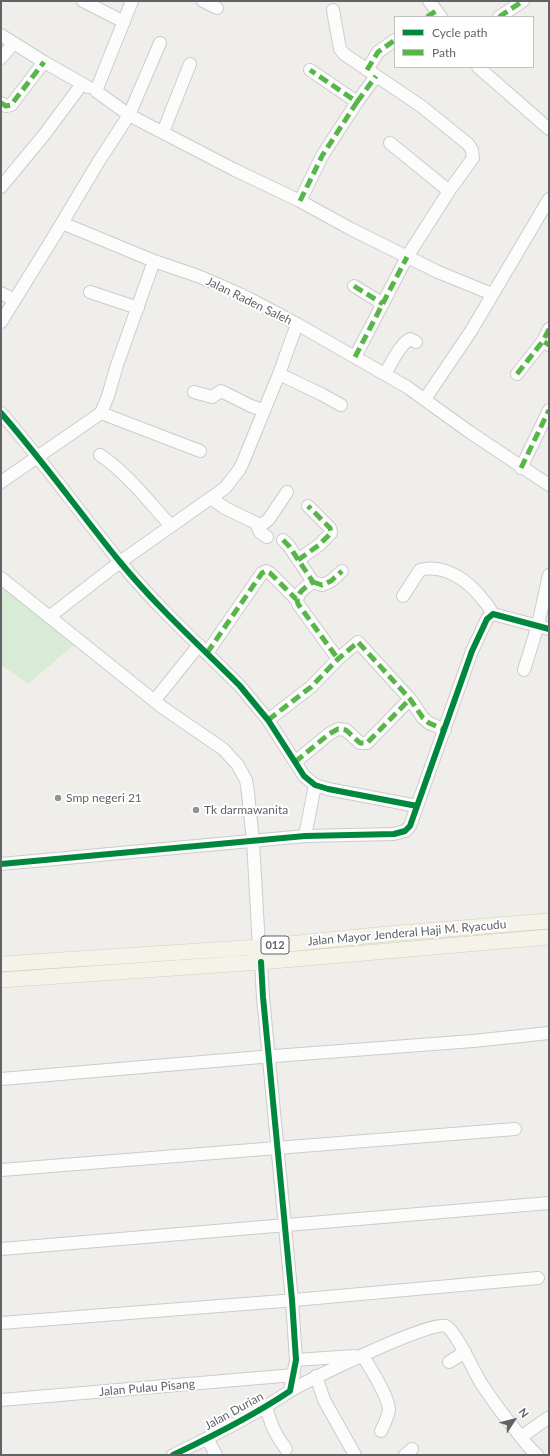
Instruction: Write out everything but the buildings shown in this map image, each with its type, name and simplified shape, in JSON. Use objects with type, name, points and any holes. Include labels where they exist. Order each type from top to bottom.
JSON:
[{"type":"main road","name":"Jalan Mayor Jenderal Haji M. Ryacudu","points":[[1,964],[259,946],[549,921]]},
{"type":"main road","name":"Jalan Mayor Jenderal Haji M. Ryacudu","points":[[1,980],[260,962],[549,937]]},
{"type":"main road","points":[[118,956],[114,965],[116,970],[119,972]]},
{"type":"main road","points":[[88,957],[92,961],[93,967],[90,974]]},
{"type":"street","points":[[83,1],[124,22]]},
{"type":"street","points":[[96,91],[132,1]]},
{"type":"street","points":[[203,1],[217,8]]},
{"type":"street","points":[[500,16],[523,1]]},
{"type":"street","points":[[333,10],[340,49],[344,54],[421,106],[468,144],[474,155],[407,257],[355,357]]},
{"type":"street","points":[[1,36],[96,91],[129,115],[234,170],[300,201],[407,257],[438,272],[492,294]]},
{"type":"street","points":[[300,201],[322,156],[357,102],[372,73],[378,52],[394,41]]},
{"type":"street","points":[[1,58],[14,43]]},
{"type":"street","points":[[1,322],[99,161],[129,115],[160,43]]},
{"type":"street","points":[[1,103],[6,106],[11,105],[44,62]]},
{"type":"street","points":[[163,132],[190,64]]},
{"type":"street","points":[[479,68],[549,129]]},
{"type":"street","points":[[310,70],[357,102]]},
{"type":"street","points":[[1,186],[44,135],[82,84]]},
{"type":"street","points":[[390,143],[449,191]]},
{"type":"street","points":[[425,399],[471,331],[549,199]]},
{"type":"street","name":"Jalan Raden Saleh","points":[[62,223],[154,261],[198,276],[241,294],[297,324],[385,374],[425,399],[471,434],[549,485]]},
{"type":"street","points":[[1,482],[101,413],[154,261]]},
{"type":"street","points":[[354,286],[383,304]]},
{"type":"street","points":[[90,292],[138,308]]},
{"type":"street","points":[[1,293],[14,300]]},
{"type":"street","points":[[49,617],[120,562],[225,488],[239,470],[279,374],[297,324]]},
{"type":"street","points":[[518,374],[546,343],[549,329]]},
{"type":"street","points":[[385,374],[398,351],[407,340],[410,339],[416,342]]},
{"type":"street","points":[[279,374],[340,405]]},
{"type":"street","points":[[194,392],[212,397],[221,391],[251,406],[263,410]]},
{"type":"street","points":[[521,468],[549,410]]},
{"type":"street","points":[[101,413],[200,451]]},
{"type":"street","points":[[1,414],[37,456],[120,562],[163,610],[240,686],[268,720],[304,776],[315,785],[328,790],[417,806]]},
{"type":"street","points":[[100,455],[125,475],[171,526]]},
{"type":"street","points":[[210,498],[225,508],[258,524],[263,524],[269,519],[287,492]]},
{"type":"street","points":[[298,560],[319,545],[331,533],[330,528],[308,506]]},
{"type":"street","points":[[258,524],[257,528],[267,537]]},
{"type":"street","points":[[283,540],[313,582],[322,585],[331,581],[342,571]]},
{"type":"street","points":[[403,596],[420,570],[426,568],[439,570],[450,573],[465,581],[484,601],[493,614],[543,627]]},
{"type":"street","points":[[154,701],[203,649],[262,573],[266,571],[270,572],[296,599],[300,608],[338,659]]},
{"type":"street","points":[[524,670],[543,627],[549,576]]},
{"type":"street","points":[[1,578],[154,701],[223,749],[237,764],[246,780],[253,841],[259,946]]},
{"type":"street","points":[[296,599],[313,582]]},
{"type":"street","points":[[1,864],[305,836],[394,834],[408,829],[472,652],[487,619],[493,614]]},
{"type":"street","points":[[268,720],[311,687],[338,659],[357,643],[360,643],[410,699],[429,723],[437,728],[445,730]]},
{"type":"street","points":[[295,762],[329,734],[338,729],[346,730],[360,743],[367,744],[410,699]]},
{"type":"street","points":[[305,836],[315,785]]},
{"type":"street","points":[[260,962],[292,1300],[296,1360],[290,1390]]},
{"type":"street","points":[[1,1079],[269,1056],[473,1041],[549,1033]]},
{"type":"street","points":[[1,1170],[514,1129]]},
{"type":"street","points":[[1,1249],[549,1203]]},
{"type":"street","points":[[1,1323],[292,1300],[538,1278]]},
{"type":"street","name":"Jalan Durian","points":[[173,1455],[187,1452],[207,1438],[266,1407],[290,1390],[316,1376],[389,1344],[440,1325],[445,1325],[449,1328],[465,1352],[481,1382],[498,1408],[537,1455]]},
{"type":"street","points":[[449,1362],[465,1352]]},
{"type":"street","points":[[296,1360],[363,1356],[388,1404],[389,1411],[381,1431]]},
{"type":"street","name":"Jalan Pulau Pisang","points":[[1,1400],[294,1375]]},
{"type":"street","points":[[316,1376],[324,1400],[355,1455]]},
{"type":"street","points":[[266,1407],[271,1426],[276,1437],[286,1449]]},
{"type":"street","points":[[521,1437],[548,1418]]},
{"type":"street","points":[[207,1438],[216,1455]]},
{"type":"green space","points":[[1,581],[77,642],[28,684],[4,667],[1,667]]},
{"type":"marked path","points":[[500,16],[523,1]]},
{"type":"marked path","points":[[428,16],[436,11]]},
{"type":"marked path","points":[[367,70],[378,52],[394,41]]},
{"type":"marked path","points":[[1,103],[6,106],[11,105],[44,62]]},
{"type":"marked path","points":[[300,201],[322,156],[357,102],[310,70]]},
{"type":"marked path","points":[[357,102],[376,76]]},
{"type":"marked path","points":[[355,357],[407,257]]},
{"type":"marked path","points":[[354,286],[383,304]]},
{"type":"marked path","points":[[549,329],[543,341],[549,345]]},
{"type":"marked path","points":[[517,374],[543,341]]},
{"type":"marked path","points":[[521,468],[549,410]]},
{"type":"marked path","points":[[298,560],[319,545],[331,533],[330,528],[308,506]]},
{"type":"marked path","points":[[283,540],[289,546],[313,582],[299,594],[297,600],[298,604],[338,659]]},
{"type":"marked path","points":[[207,653],[262,573],[266,571],[270,573],[296,599]]},
{"type":"marked path","points":[[313,582],[322,585],[331,581],[342,571]]},
{"type":"marked path","points":[[268,720],[311,687],[338,659],[358,642],[410,699],[423,718],[429,723],[445,730]]},
{"type":"marked path","points":[[295,762],[329,734],[338,729],[346,730],[360,743],[367,743],[410,699]]},
{"type":"cycle path","points":[[1,413],[134,579],[240,686],[268,720],[304,776],[315,785],[328,789],[417,806]]},
{"type":"cycle path","points":[[1,864],[305,836],[394,834],[405,831],[410,826],[472,651],[487,619],[493,614],[549,629]]},
{"type":"cycle path","points":[[173,1455],[233,1425],[290,1391],[296,1360],[292,1300],[263,997],[261,962]]},
{"type":"place","name":"Smp negeri 21","points":[[58,798]]},
{"type":"place","name":"Tk darmawanita","points":[[196,810]]}]
